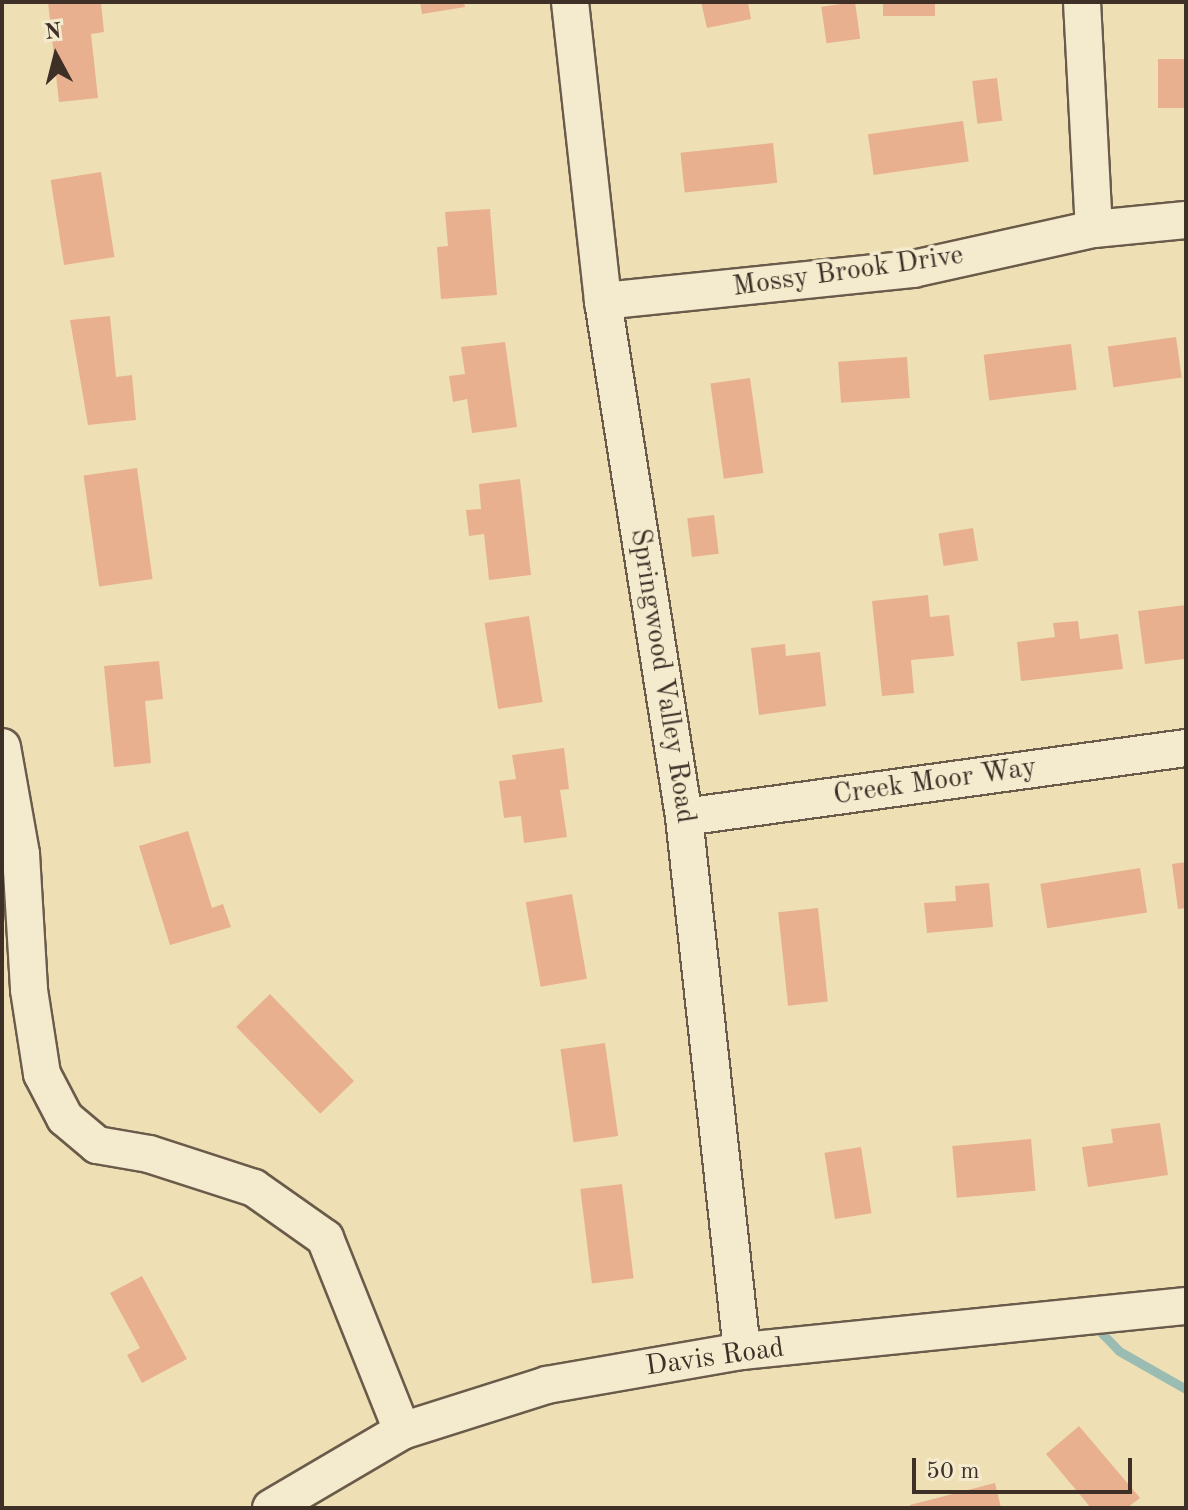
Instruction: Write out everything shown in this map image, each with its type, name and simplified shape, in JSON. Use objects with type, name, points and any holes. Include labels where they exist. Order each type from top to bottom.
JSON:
[{"type":"street","name":"Springwood Valley Road","points":[[570,2],[603,301],[684,817],[742,1351]]},
{"type":"street","points":[[1082,2],[1094,229]]},
{"type":"street","name":"Mossy Brook Drive","points":[[603,301],[913,269],[1094,229],[1186,220]]},
{"type":"street","points":[[2,747],[21,854],[29,990],[42,1074],[65,1118],[97,1145],[149,1154],[254,1188],[325,1238],[402,1431]]},
{"type":"street","name":"Creek Moor Way","points":[[684,817],[1186,748]]},
{"type":"street","name":"Davis Road","points":[[271,1508],[314,1496],[402,1431],[547,1385],[742,1351],[1186,1306]]},
{"type":"building","points":[[48,2],[101,2],[104,32],[91,34],[98,98],[59,102]]},
{"type":"building","points":[[420,2],[464,2],[465,7],[422,14]]},
{"type":"building","points":[[701,2],[748,2],[751,19],[707,28]]},
{"type":"building","points":[[855,2],[860,39],[826,43],[821,7]]},
{"type":"building","points":[[883,2],[935,2],[935,16],[883,16]]},
{"type":"building","points":[[1158,59],[1186,59],[1186,108],[1158,108]]},
{"type":"building","points":[[997,78],[1002,121],[977,124],[972,81]]},
{"type":"building","points":[[963,121],[969,162],[874,175],[868,134]]},
{"type":"building","points":[[773,143],[777,183],[685,193],[681,153]]},
{"type":"building","points":[[101,172],[114,257],[64,265],[51,180]]},
{"type":"building","points":[[490,209],[497,295],[441,299],[437,247],[448,246],[445,212]]},
{"type":"building","points":[[110,316],[116,377],[132,375],[136,420],[88,425],[70,320]]},
{"type":"building","points":[[1176,337],[1182,378],[1113,387],[1108,347]]},
{"type":"building","points":[[505,342],[517,427],[472,433],[467,399],[453,402],[449,376],[465,374],[461,347]]},
{"type":"building","points":[[1071,344],[1077,390],[989,400],[984,355]]},
{"type":"building","points":[[907,357],[910,398],[841,403],[838,362]]},
{"type":"building","points":[[750,378],[763,473],[724,479],[710,384]]},
{"type":"building","points":[[137,468],[153,579],[99,586],[84,476]]},
{"type":"building","points":[[520,479],[531,575],[489,580],[484,534],[469,536],[466,510],[481,509],[479,484]]},
{"type":"building","points":[[714,515],[719,554],[692,557],[687,518]]},
{"type":"building","points":[[973,528],[978,561],[944,566],[938,533]]},
{"type":"building","points":[[928,595],[930,617],[949,615],[954,656],[911,660],[914,693],[882,696],[872,601]]},
{"type":"building","points":[[1186,605],[1184,659],[1145,664],[1138,611]]},
{"type":"building","points":[[529,616],[543,702],[498,709],[485,623]]},
{"type":"building","points":[[1078,621],[1080,639],[1118,634],[1123,669],[1021,681],[1017,642],[1055,637],[1053,623]]},
{"type":"building","points":[[785,644],[786,656],[820,652],[826,706],[759,715],[751,648]]},
{"type":"building","points":[[159,661],[163,699],[145,701],[151,763],[114,767],[104,666]]},
{"type":"building","points":[[564,748],[569,789],[560,790],[567,837],[524,843],[521,816],[504,818],[499,781],[516,779],[512,755]]},
{"type":"building","points":[[188,831],[212,908],[223,904],[231,927],[170,945],[139,846]]},
{"type":"building","points":[[1186,862],[1186,908],[1178,909],[1172,864]]},
{"type":"building","points":[[1140,868],[1147,912],[1047,928],[1040,884]]},
{"type":"building","points":[[989,883],[993,927],[927,933],[924,903],[956,901],[955,886]]},
{"type":"building","points":[[572,894],[587,979],[541,987],[526,902]]},
{"type":"building","points":[[818,908],[828,1001],[788,1006],[778,912]]},
{"type":"building","points":[[270,994],[354,1081],[320,1114],[236,1027]]},
{"type":"building","points":[[605,1043],[618,1136],[574,1142],[560,1049]]},
{"type":"building","points":[[1160,1123],[1168,1175],[1088,1187],[1082,1147],[1113,1143],[1111,1129]]},
{"type":"building","points":[[1031,1139],[1036,1191],[957,1198],[952,1146]]},
{"type":"building","points":[[861,1147],[871,1213],[835,1219],[824,1153]]},
{"type":"building","points":[[622,1184],[634,1278],[592,1283],[580,1189]]},
{"type":"building","points":[[142,1276],[187,1359],[142,1383],[127,1355],[140,1348],[110,1293]]},
{"type":"building","points":[[1079,1426],[1140,1498],[1127,1508],[1091,1508],[1046,1454]]},
{"type":"building","points":[[995,1483],[1001,1508],[911,1508],[910,1505]]},
{"type":"waterway","points":[[1094,1325],[1119,1351],[1186,1389]]}]
